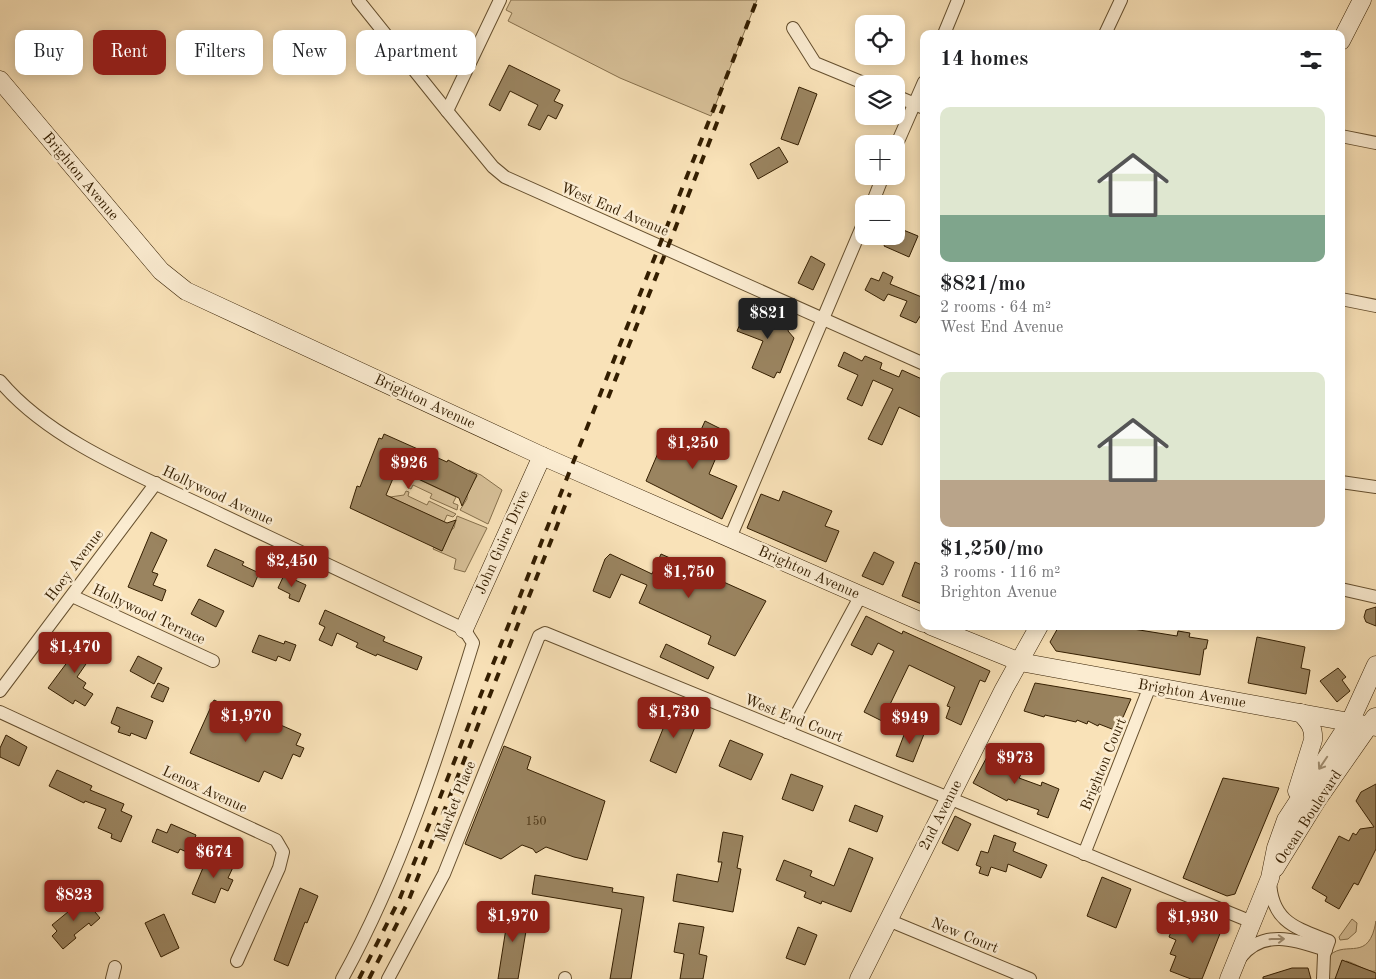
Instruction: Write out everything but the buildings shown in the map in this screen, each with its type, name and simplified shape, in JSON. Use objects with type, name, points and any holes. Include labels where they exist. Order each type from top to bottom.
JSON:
[{"type":"street","name":"West End Avenue","points":[[358,0],[493,167],[518,185],[920,362]]},
{"type":"street","points":[[447,111],[500,0]]},
{"type":"street","points":[[946,30],[958,0]]},
{"type":"street","points":[[1107,30],[1121,0]]},
{"type":"street","points":[[1345,33],[1362,0]]},
{"type":"street","points":[[793,28],[815,63],[855,79]]},
{"type":"street","name":"Brighton Avenue","points":[[0,80],[172,282],[186,291],[542,456],[920,621]]},
{"type":"street","points":[[902,135],[919,106],[905,100]]},
{"type":"street","points":[[1345,137],[1376,143]]},
{"type":"street","points":[[730,538],[855,243]]},
{"type":"street","points":[[1345,300],[1376,306]]},
{"type":"street","name":"Hollywood Avenue","points":[[0,381],[23,406],[67,438],[156,483],[464,629]]},
{"type":"street","name":"John Guire Drive","points":[[464,629],[542,456]]},
{"type":"street","points":[[1345,482],[1376,486]]},
{"type":"street","name":"Hoey Avenue","points":[[0,691],[156,483]]},
{"type":"street","points":[[1345,590],[1376,596]]},
{"type":"street","points":[[787,732],[861,595]]},
{"type":"street","name":"Hollywood Terrace","points":[[72,596],[213,661]]},
{"type":"street","points":[[342,979],[376,914],[410,831],[473,643],[464,629]]},
{"type":"street","name":"Brighton Avenue","points":[[941,630],[1020,662],[1350,722],[1374,723]]},
{"type":"street","name":"2nd Avenue","points":[[859,979],[1004,689],[1038,630]]},
{"type":"street","name":"West End Court","points":[[545,633],[1252,922]]},
{"type":"street","name":"Market Place","points":[[388,979],[444,874],[538,636],[545,633]]},
{"type":"street","name":"Ocean Boulevard","points":[[1271,875],[1276,848],[1286,820],[1350,722],[1376,665]]},
{"type":"street","name":"Brighton Court","points":[[1084,854],[1150,686]]},
{"type":"street","name":"Lenox Avenue","points":[[0,712],[276,840],[283,852],[278,868],[237,961]]},
{"type":"street","points":[[1286,820],[1313,740],[1314,731],[1301,713]]},
{"type":"street","name":"Ocean Boulevard","points":[[1271,875],[1292,843],[1316,800],[1374,723]]},
{"type":"street","points":[[1229,979],[1271,875]]},
{"type":"street","points":[[1271,875],[1272,897],[1281,916],[1328,946]]},
{"type":"street","name":"New Court","points":[[888,920],[1030,979]]},
{"type":"street","points":[[1236,962],[1248,949],[1264,940],[1284,938],[1302,943],[1328,946]]},
{"type":"street","points":[[1302,943],[1314,950],[1323,973]]},
{"type":"street","points":[[1323,973],[1328,946]]},
{"type":"shaded area","points":[[511,0],[757,0],[711,116],[620,78],[508,21],[512,13],[506,10]]},
{"type":"shaded area","points":[[469,470],[481,475],[502,490],[488,524],[460,510],[467,499],[467,492],[477,476],[469,472]]},
{"type":"shaded area","points":[[403,472],[456,497],[453,503],[458,505],[457,510],[430,498],[432,494],[413,485],[411,489],[407,487],[409,484]]},
{"type":"shaded area","points":[[406,491],[409,492],[408,496],[427,505],[429,501],[456,514],[453,517],[447,515],[444,522],[390,497],[404,495]]},
{"type":"shaded area","points":[[457,516],[487,528],[465,572],[454,569],[456,559],[433,549],[434,547],[442,551],[451,530],[454,528]]},
{"type":"shaded area","points":[[1352,919],[1357,923],[1356,932],[1348,939],[1340,940],[1339,937]]},
{"type":"shaded area","points":[[1376,921],[1376,971],[1369,971],[1346,961],[1335,979],[1328,979],[1330,955],[1343,949],[1363,946],[1373,934]]},
{"type":"railway","points":[[359,979],[400,898],[757,0]]},
{"type":"railway","points":[[608,398],[724,105]]},
{"type":"railway","points":[[369,979],[408,902],[570,493]]}]
